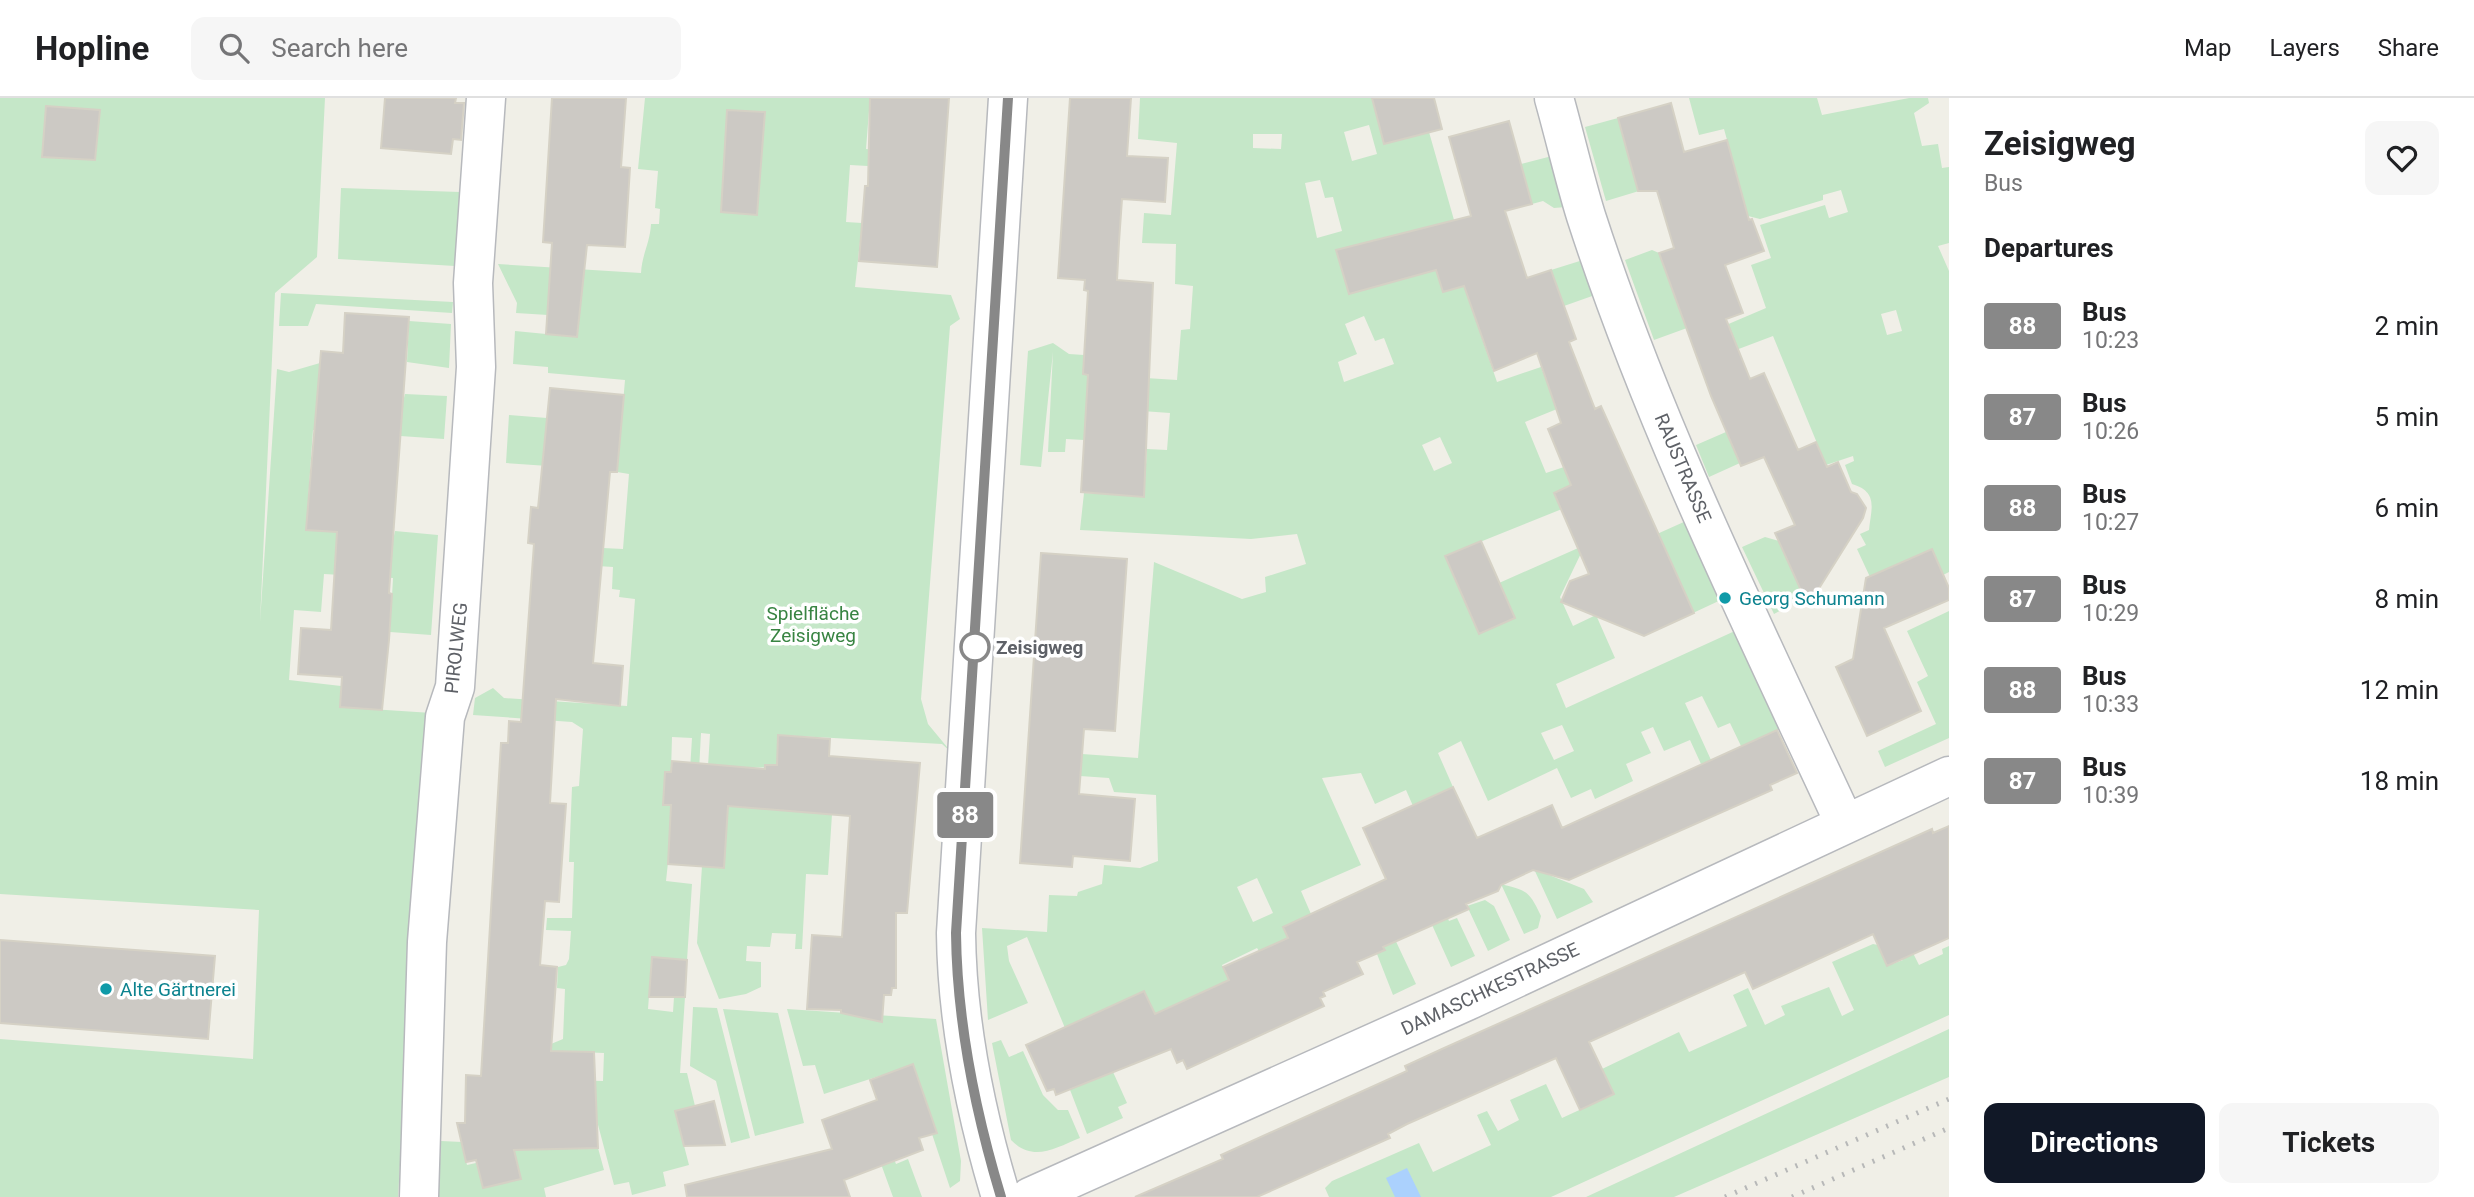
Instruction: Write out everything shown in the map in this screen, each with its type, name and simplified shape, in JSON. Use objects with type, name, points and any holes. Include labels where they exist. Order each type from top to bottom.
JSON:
[{"type":"street","name":"PIROLWEG","points":[[419,1197],[428,936],[445,717],[455,687],[477,367],[473,284],[486,98]]},
{"type":"street","points":[[1001,1197],[985,1146],[970,1074],[959,992],[956,933],[1008,98]]},
{"type":"street","name":"RAUSTRASSE","points":[[1554,98],[1586,214],[1633,348],[1695,500],[1845,824]]},
{"type":"street","name":"DAMASCHKESTRASSE","points":[[1030,1197],[1454,1006],[1949,776]]},
{"type":"green space","points":[[0,98],[325,98],[317,257],[275,293],[260,622],[277,369],[289,372],[320,363],[319,393],[404,398],[405,394],[447,396],[444,439],[313,430],[306,529],[394,536],[395,531],[438,535],[431,635],[390,632],[393,578],[324,574],[321,612],[294,610],[289,680],[341,686],[340,707],[432,713],[414,931],[398,1197],[0,1197],[0,1039],[253,1059],[259,910],[0,894]]},
{"type":"green space","name":"Spielfläche Zeisigweg","points":[[645,98],[870,98],[866,149],[909,153],[869,158],[868,166],[850,165],[846,222],[862,223],[855,287],[951,295],[960,319],[950,326],[921,699],[928,724],[952,753],[942,744],[779,735],[791,766],[749,768],[780,810],[804,812],[833,799],[828,875],[806,874],[802,949],[795,949],[796,934],[772,933],[770,947],[747,946],[746,961],[761,962],[761,987],[746,994],[719,999],[697,943],[702,866],[724,868],[726,832],[704,830],[710,734],[701,733],[699,771],[690,770],[692,738],[672,737],[671,772],[665,772],[664,805],[688,806],[693,855],[669,853],[666,881],[692,884],[687,960],[652,957],[648,1009],[673,1012],[674,997],[685,997],[680,1073],[687,1073],[695,1106],[675,1111],[689,1165],[663,1172],[666,1186],[632,1195],[629,1182],[614,1185],[597,1121],[525,1120],[564,1080],[603,1081],[604,1053],[579,1052],[551,1063],[551,1044],[563,1039],[565,989],[557,988],[558,967],[566,965],[569,959],[571,931],[546,930],[547,918],[572,918],[574,862],[569,862],[572,787],[579,786],[583,729],[572,722],[473,715],[475,698],[493,688],[504,698],[627,706],[635,599],[619,597],[620,590],[612,589],[613,567],[582,565],[603,548],[623,549],[629,474],[617,472],[625,380],[548,373],[548,367],[513,364],[515,331],[577,337],[548,315],[516,313],[517,303],[498,264],[641,273],[651,224],[659,224],[660,209],[655,208],[658,171],[638,169]],"holes":[[[761,157],[757,215],[739,213]]]},
{"type":"green space","points":[[1140,98],[1372,98],[1378,121],[1429,132],[1454,220],[1407,232],[1436,270],[1443,292],[1464,286],[1497,382],[1541,367],[1557,409],[1525,422],[1546,473],[1564,467],[1572,485],[1555,493],[1562,509],[1445,556],[1499,583],[1585,545],[1560,597],[1573,626],[1596,615],[1615,658],[1556,684],[1566,708],[1737,630],[1784,727],[1741,746],[1730,723],[1718,728],[1702,696],[1685,703],[1711,760],[1701,764],[1690,740],[1664,751],[1653,727],[1641,732],[1651,753],[1626,764],[1633,781],[1595,799],[1591,789],[1571,798],[1557,768],[1488,801],[1461,741],[1438,753],[1453,787],[1435,796],[1424,831],[1406,790],[1375,804],[1361,773],[1322,778],[1361,865],[1301,891],[1311,914],[1283,927],[1288,938],[1259,951],[1257,948],[1222,965],[1229,981],[1155,1015],[1144,991],[1065,1028],[1027,937],[1007,946],[1009,961],[1028,1003],[988,1020],[982,928],[1047,932],[1049,895],[1077,896],[1078,892],[1102,884],[1104,865],[1140,868],[1158,861],[1156,795],[1114,792],[1109,778],[1080,776],[1082,754],[1138,758],[1154,562],[1242,599],[1266,592],[1265,577],[1306,564],[1297,534],[1251,539],[1080,530],[1084,493],[1144,496],[1147,449],[1167,450],[1170,413],[1086,407],[1084,440],[1066,439],[1065,452],[1048,452],[1053,352],[1041,467],[1020,465],[1028,351],[1053,343],[1069,354],[1084,355],[1083,374],[1177,380],[1181,330],[1190,329],[1193,286],[1175,284],[1176,244],[1142,243],[1144,213],[1171,215],[1177,143],[1138,139]],"holes":[[[1369,125],[1377,154],[1352,161],[1344,132]],[[1253,134],[1282,134],[1281,149],[1253,148]],[[1320,180],[1325,198],[1333,197],[1342,231],[1317,238],[1305,183]],[[1364,316],[1375,341],[1384,338],[1394,364],[1344,382],[1338,362],[1357,354],[1345,324]],[[1440,437],[1452,463],[1434,471],[1422,445]],[[1562,725],[1574,751],[1554,760],[1541,733]],[[1257,878],[1273,913],[1253,922],[1237,887]]]},
{"type":"green space","points":[[1689,98],[1817,98],[1822,115],[1909,98],[1928,98],[1929,103],[1914,113],[1922,146],[1938,144],[1942,168],[1949,167],[1949,243],[1938,246],[1949,271],[1949,572],[1943,575],[1870,577],[1857,549],[1866,545],[1860,534],[1869,530],[1872,508],[1870,497],[1861,487],[1852,484],[1845,465],[1854,461],[1853,456],[1826,465],[1773,336],[1699,364],[1691,340],[1766,308],[1751,265],[1771,258],[1760,225],[1825,205],[1829,218],[1848,212],[1841,190],[1823,195],[1823,200],[1760,219],[1748,216],[1724,129],[1699,135]],"holes":[[[1896,310],[1902,331],[1887,335],[1881,314]]]},
{"type":"green space","points":[[1618,118],[1639,191],[1606,201],[1585,127]]},
{"type":"green space","points":[[1552,156],[1566,207],[1554,208],[1543,201],[1532,204],[1521,164]]},
{"type":"green space","points":[[341,188],[460,192],[455,266],[338,259]]},
{"type":"green space","points":[[1652,250],[1659,253],[1687,328],[1654,340],[1625,260]]},
{"type":"green space","points":[[1583,260],[1595,295],[1564,306],[1551,270]]},
{"type":"green space","points":[[281,293],[453,302],[452,313],[316,304],[308,326],[279,326]]},
{"type":"green space","points":[[409,321],[451,324],[449,368],[407,362]]},
{"type":"green space","points":[[509,415],[547,418],[548,466],[506,463]]},
{"type":"green space","points":[[1726,432],[1740,463],[1709,477],[1696,445]]},
{"type":"green space","points":[[1686,521],[1723,599],[1693,613],[1657,534]]},
{"type":"green space","points":[[1765,537],[1779,541],[1804,598],[1774,614],[1742,547]]},
{"type":"green space","points":[[1949,611],[1949,738],[1885,767],[1878,751],[1936,724],[1917,682],[1928,676],[1907,631]]},
{"type":"green space","points":[[1534,869],[1584,889],[1593,902],[1557,919]]},
{"type":"green space","points":[[1501,884],[1527,893],[1541,916],[1538,928],[1524,934]]},
{"type":"green space","points":[[1485,900],[1494,906],[1510,940],[1488,951],[1467,906]]},
{"type":"green space","points":[[1444,909],[1449,921],[1457,918],[1475,956],[1451,967],[1428,916]]},
{"type":"green space","points":[[1392,933],[1416,984],[1393,995],[1377,954],[1384,950],[1379,939]]},
{"type":"green space","points":[[1903,933],[1919,965],[1943,954],[1942,949],[1949,946],[1949,1015],[1551,1197],[1329,1197],[1325,1188],[1332,1181],[1419,1143],[1433,1172],[1491,1145],[1477,1115],[1487,1111],[1498,1131],[1519,1120],[1510,1100],[1546,1084],[1562,1118],[1614,1094],[1602,1069],[1679,1032],[1689,1052],[1747,1026],[1733,995],[1748,988],[1765,1025],[1785,1015],[1781,1006],[1829,987],[1842,1016],[1854,1010],[1832,962],[1873,944],[1878,945],[1887,966],[1903,960],[1893,937]]},
{"type":"green space","points":[[693,1007],[717,1008],[750,1138],[731,1143],[716,1081],[690,1066]]},
{"type":"green space","points":[[723,1009],[778,1013],[804,1123],[755,1136]]},
{"type":"green space","points":[[787,1009],[936,1019],[961,1161],[960,1181],[950,1188],[932,1134],[937,1132],[913,1065],[824,1094],[815,1065],[803,1066]]},
{"type":"green space","points":[[1949,1029],[1949,1077],[1674,1197],[1586,1197]]},
{"type":"green space","points":[[1001,1040],[1009,1057],[1023,1051],[1043,1095],[1058,1110],[1068,1110],[1080,1138],[1053,1149],[1036,1152],[1019,1147],[1011,1140],[992,1043]]},
{"type":"green space","points":[[1109,1063],[1127,1103],[1118,1107],[1123,1118],[1087,1134],[1067,1082]]},
{"type":"green space","points":[[487,1124],[569,1149],[598,1148],[604,1170],[544,1188],[546,1197],[438,1197],[441,1141],[462,1142],[467,1165],[476,1163],[483,1187],[502,1183]]},
{"type":"green space","points":[[891,1152],[896,1164],[908,1159],[922,1197],[893,1197],[881,1164]]},
{"type":"water","points":[[1407,1168],[1421,1197],[1395,1197],[1386,1178]]},
{"type":"building","points":[[385,98],[456,98],[455,103],[464,103],[461,140],[453,139],[451,154],[381,148]]},
{"type":"building","points":[[552,98],[626,98],[621,167],[630,168],[625,247],[587,245],[577,337],[546,334],[552,243],[543,242]]},
{"type":"building","points":[[870,98],[949,98],[937,267],[859,261],[865,186],[868,186]]},
{"type":"building","points":[[1070,98],[1131,98],[1127,156],[1168,158],[1165,202],[1122,199],[1117,280],[1153,283],[1144,497],[1081,492],[1088,375],[1083,374],[1088,291],[1084,290],[1085,280],[1058,278]]},
{"type":"building","points":[[1372,98],[1434,98],[1442,129],[1384,144]]},
{"type":"building","points":[[1671,103],[1684,152],[1727,140],[1749,220],[1752,219],[1764,251],[1725,265],[1743,313],[1726,319],[1750,379],[1764,373],[1798,450],[1816,442],[1827,467],[1838,462],[1851,492],[1857,494],[1866,508],[1863,518],[1808,606],[1775,533],[1795,525],[1764,457],[1741,466],[1711,396],[1659,253],[1674,248],[1657,191],[1638,191],[1628,155],[1618,118]]},
{"type":"building","points":[[46,106],[100,110],[95,160],[42,157]]},
{"type":"building","points":[[727,110],[765,112],[757,215],[721,212]]},
{"type":"building","points":[[1509,121],[1532,204],[1505,211],[1527,278],[1551,270],[1576,339],[1569,342],[1595,409],[1601,406],[1694,613],[1644,636],[1561,602],[1570,581],[1589,574],[1554,493],[1571,485],[1548,429],[1561,423],[1537,353],[1494,371],[1464,286],[1443,292],[1436,270],[1349,294],[1336,250],[1471,216],[1449,137]]},
{"type":"building","points":[[345,313],[409,317],[389,593],[392,594],[389,640],[382,710],[340,707],[342,677],[298,674],[301,628],[331,630],[337,532],[306,530],[321,351],[343,353]]},
{"type":"building","points":[[550,388],[624,395],[617,472],[610,472],[593,663],[623,666],[620,706],[556,699],[550,803],[566,804],[559,902],[545,901],[540,965],[557,967],[551,1051],[594,1052],[598,1148],[514,1150],[521,1179],[483,1188],[476,1160],[466,1162],[457,1123],[465,1123],[466,1075],[481,1076],[501,743],[508,743],[509,721],[521,722],[534,544],[528,543],[531,507],[538,508]]},
{"type":"building","points":[[1481,541],[1515,618],[1479,634],[1445,556]]},
{"type":"building","points":[[1932,549],[1949,588],[1949,600],[1884,628],[1921,711],[1867,736],[1836,667],[1853,659],[1866,578]]},
{"type":"building","points":[[1041,553],[1127,559],[1115,731],[1084,729],[1079,794],[1135,799],[1130,861],[1073,856],[1072,867],[1020,863]]},
{"type":"building","points":[[1777,730],[1797,773],[1770,785],[1772,790],[1569,880],[1533,870],[1501,885],[1498,891],[1466,904],[1469,909],[1383,947],[1385,950],[1357,962],[1363,974],[1323,992],[1325,996],[1320,998],[1324,1006],[1187,1069],[1183,1060],[1177,1063],[1171,1049],[1056,1095],[1054,1089],[1047,1091],[1026,1045],[1144,991],[1155,1014],[1229,980],[1223,967],[1288,938],[1283,927],[1386,879],[1363,828],[1453,787],[1477,838],[1552,805],[1562,828]]},
{"type":"building","points":[[778,735],[830,739],[829,756],[920,763],[907,913],[896,913],[896,988],[892,988],[891,995],[884,995],[882,1022],[841,1013],[841,1010],[807,1009],[812,935],[842,937],[850,816],[728,806],[724,868],[668,864],[671,805],[663,805],[665,772],[671,772],[672,761],[765,769],[765,765],[777,765]]},
{"type":"building","points":[[1949,826],[1949,938],[1887,966],[1873,934],[1753,989],[1745,972],[1589,1042],[1614,1094],[1580,1110],[1556,1058],[1407,1124],[1388,1134],[1390,1138],[1257,1197],[1135,1197],[1223,1159],[1221,1155],[1407,1071],[1405,1066],[1442,1049],[1932,829],[1933,833]]},
{"type":"building","name":"Alte Gärtnerei","points":[[0,940],[215,956],[208,1039],[0,1023]]},
{"type":"building","points":[[652,957],[687,960],[685,997],[649,997]]},
{"type":"building","points":[[913,1064],[937,1133],[919,1138],[923,1150],[844,1180],[850,1197],[687,1197],[685,1185],[832,1149],[822,1120],[877,1100],[870,1080]]},
{"type":"building","points":[[714,1101],[725,1145],[684,1146],[675,1111]]},
{"type":"railway","points":[[1725,1197],[1949,1099]]},
{"type":"railway","points":[[1792,1197],[1949,1128]]},
{"type":"bus line","name":"88","points":[[1001,1197],[976,1106],[959,992],[956,933],[970,742],[1008,98]]},
{"type":"place","name":"Georg Schumann","points":[[1725,598]]},
{"type":"place","name":"Zeisigweg","points":[[975,647]]},
{"type":"place","name":"Alte Gärtnerei","points":[[106,989]]}]
